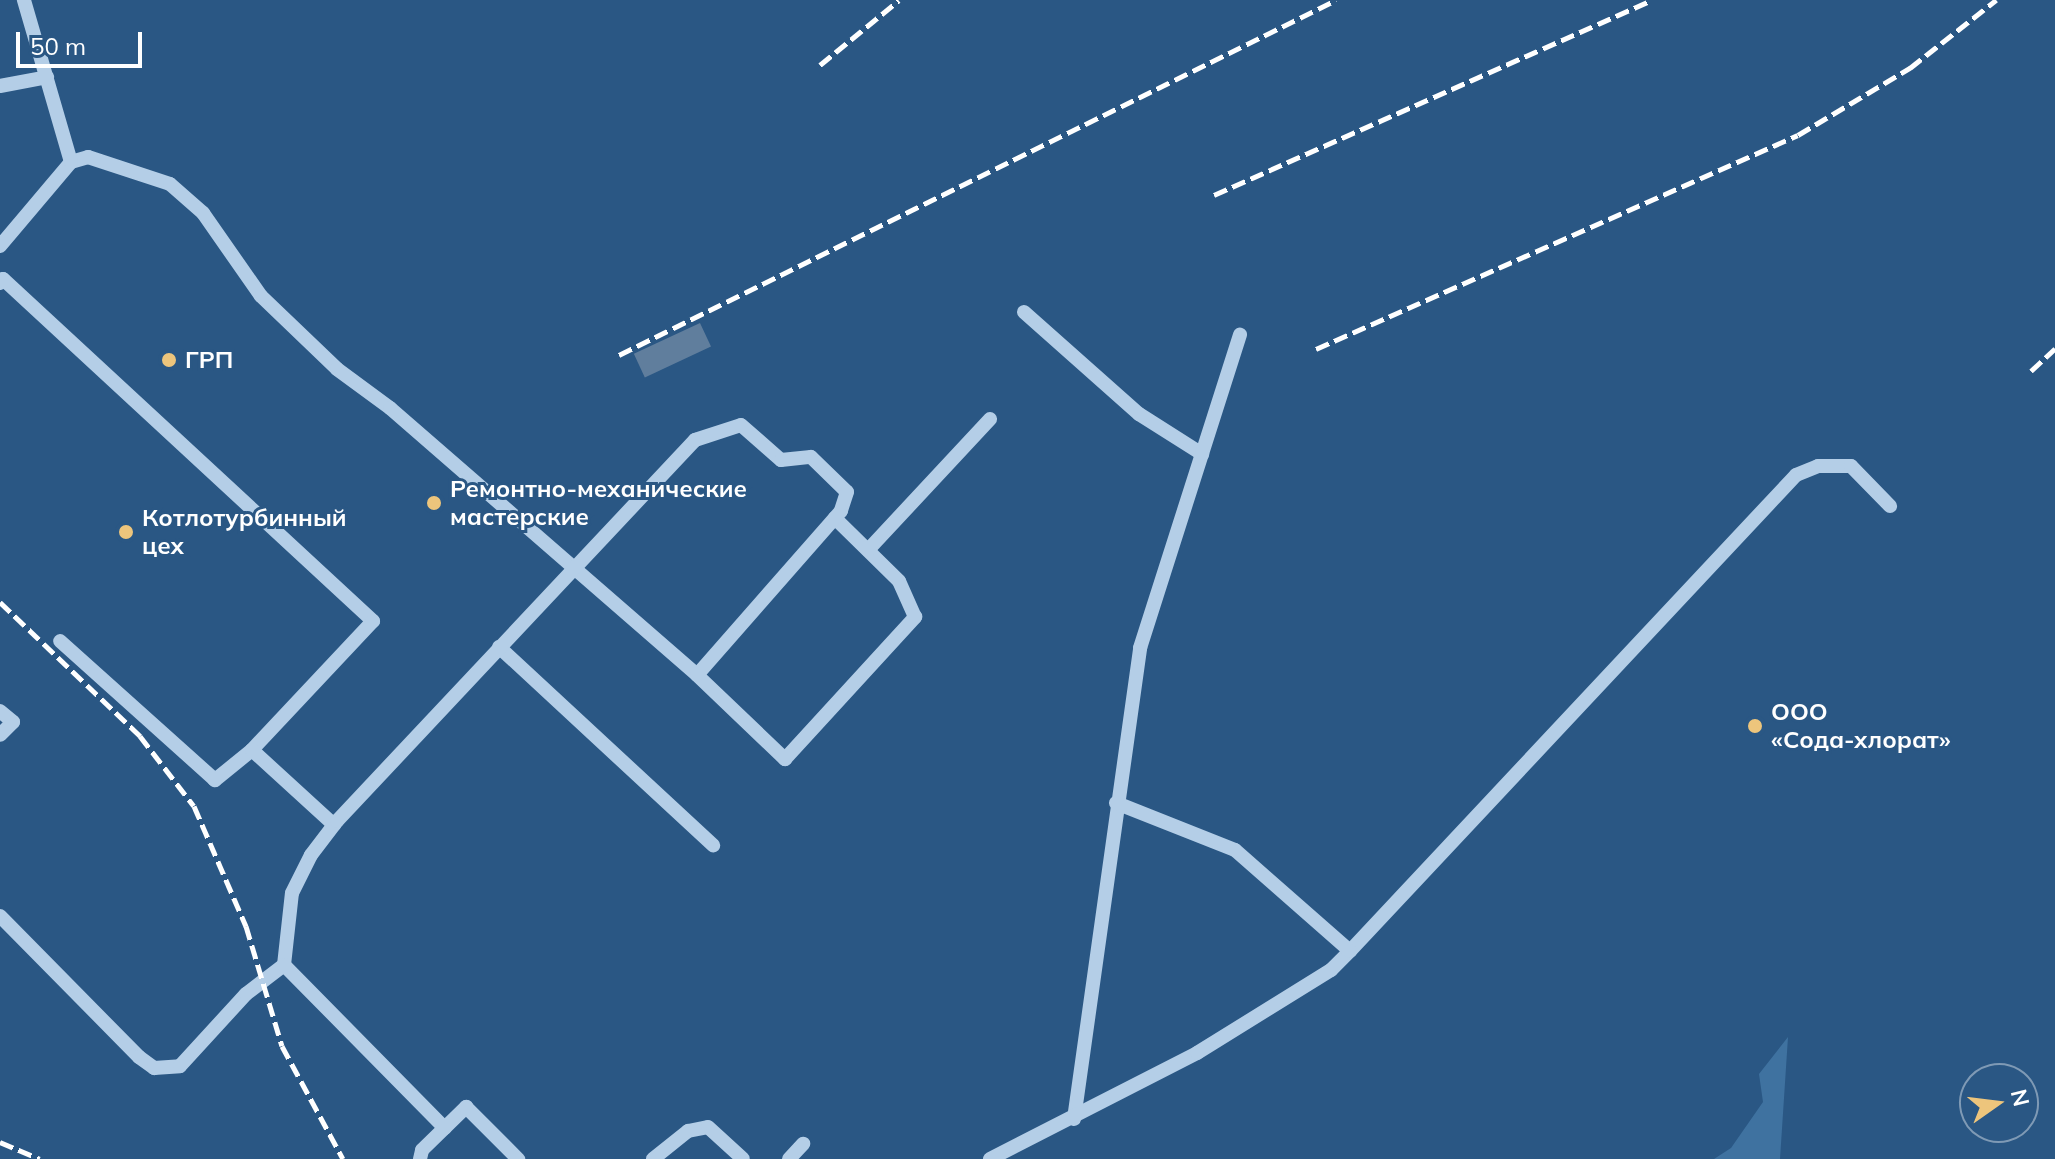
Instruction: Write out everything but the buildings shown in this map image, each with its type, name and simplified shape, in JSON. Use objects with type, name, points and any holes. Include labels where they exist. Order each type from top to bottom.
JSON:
[{"type":"street","points":[[24,0],[71,162]]},
{"type":"street","points":[[0,86],[47,77]]},
{"type":"street","points":[[0,246],[71,162],[88,157],[170,184],[203,213],[261,296],[326,359],[390,408],[572,570],[697,675],[785,759],[915,617],[899,581],[835,518]]},
{"type":"street","points":[[0,283],[3,279],[373,621],[252,750],[215,780],[60,641]]},
{"type":"street","points":[[1024,312],[1139,414],[1202,454]]},
{"type":"street","points":[[1074,1119],[1140,648],[1240,335]]},
{"type":"street","points":[[868,550],[990,419]]},
{"type":"street","points":[[0,916],[139,1057],[167,1070],[188,1060],[246,994],[284,965],[292,893],[311,855],[334,825],[695,440],[741,425],[781,460],[811,457],[847,492],[835,518],[697,675]]},
{"type":"street","points":[[990,1159],[1074,1119],[1197,1053],[1331,970],[1796,475],[1818,466],[1851,466],[1890,506]]},
{"type":"street","points":[[499,647],[713,845]]},
{"type":"street","points":[[0,711],[13,722],[0,735]]},
{"type":"street","points":[[252,750],[334,825]]},
{"type":"street","points":[[1116,803],[1235,850],[1350,951]]},
{"type":"street","points":[[284,965],[445,1128]]},
{"type":"street","points":[[420,1159],[466,1107],[518,1159]]},
{"type":"street","points":[[653,1159],[688,1131],[708,1127],[743,1159]]},
{"type":"street","points":[[789,1159],[803,1144]]},
{"type":"shaded area","points":[[700,323],[711,347],[645,377],[634,354]]},
{"type":"shaded area","points":[[1788,1037],[1780,1159],[1714,1159],[1731,1148],[1763,1102],[1759,1074]]},
{"type":"railway","points":[[820,65],[899,0]]},
{"type":"railway","points":[[619,355],[1336,0]]},
{"type":"railway","points":[[1214,195],[1651,0]]},
{"type":"railway","points":[[1316,349],[1798,135],[1910,68],[1996,0]]},
{"type":"railway","points":[[2031,371],[2055,349]]},
{"type":"railway","points":[[0,602],[140,736],[194,806],[246,926],[282,1046],[343,1159]]},
{"type":"railway","points":[[0,1142],[40,1159]]},
{"type":"place","name":"ГРП","points":[[169,360]]},
{"type":"place","name":"Ремонтно-механические мастерские","points":[[434,503]]},
{"type":"place","name":"Котлотурбинный цех","points":[[126,532]]},
{"type":"place","name":"ООО «Сода-хлорат»","points":[[1755,726]]}]
